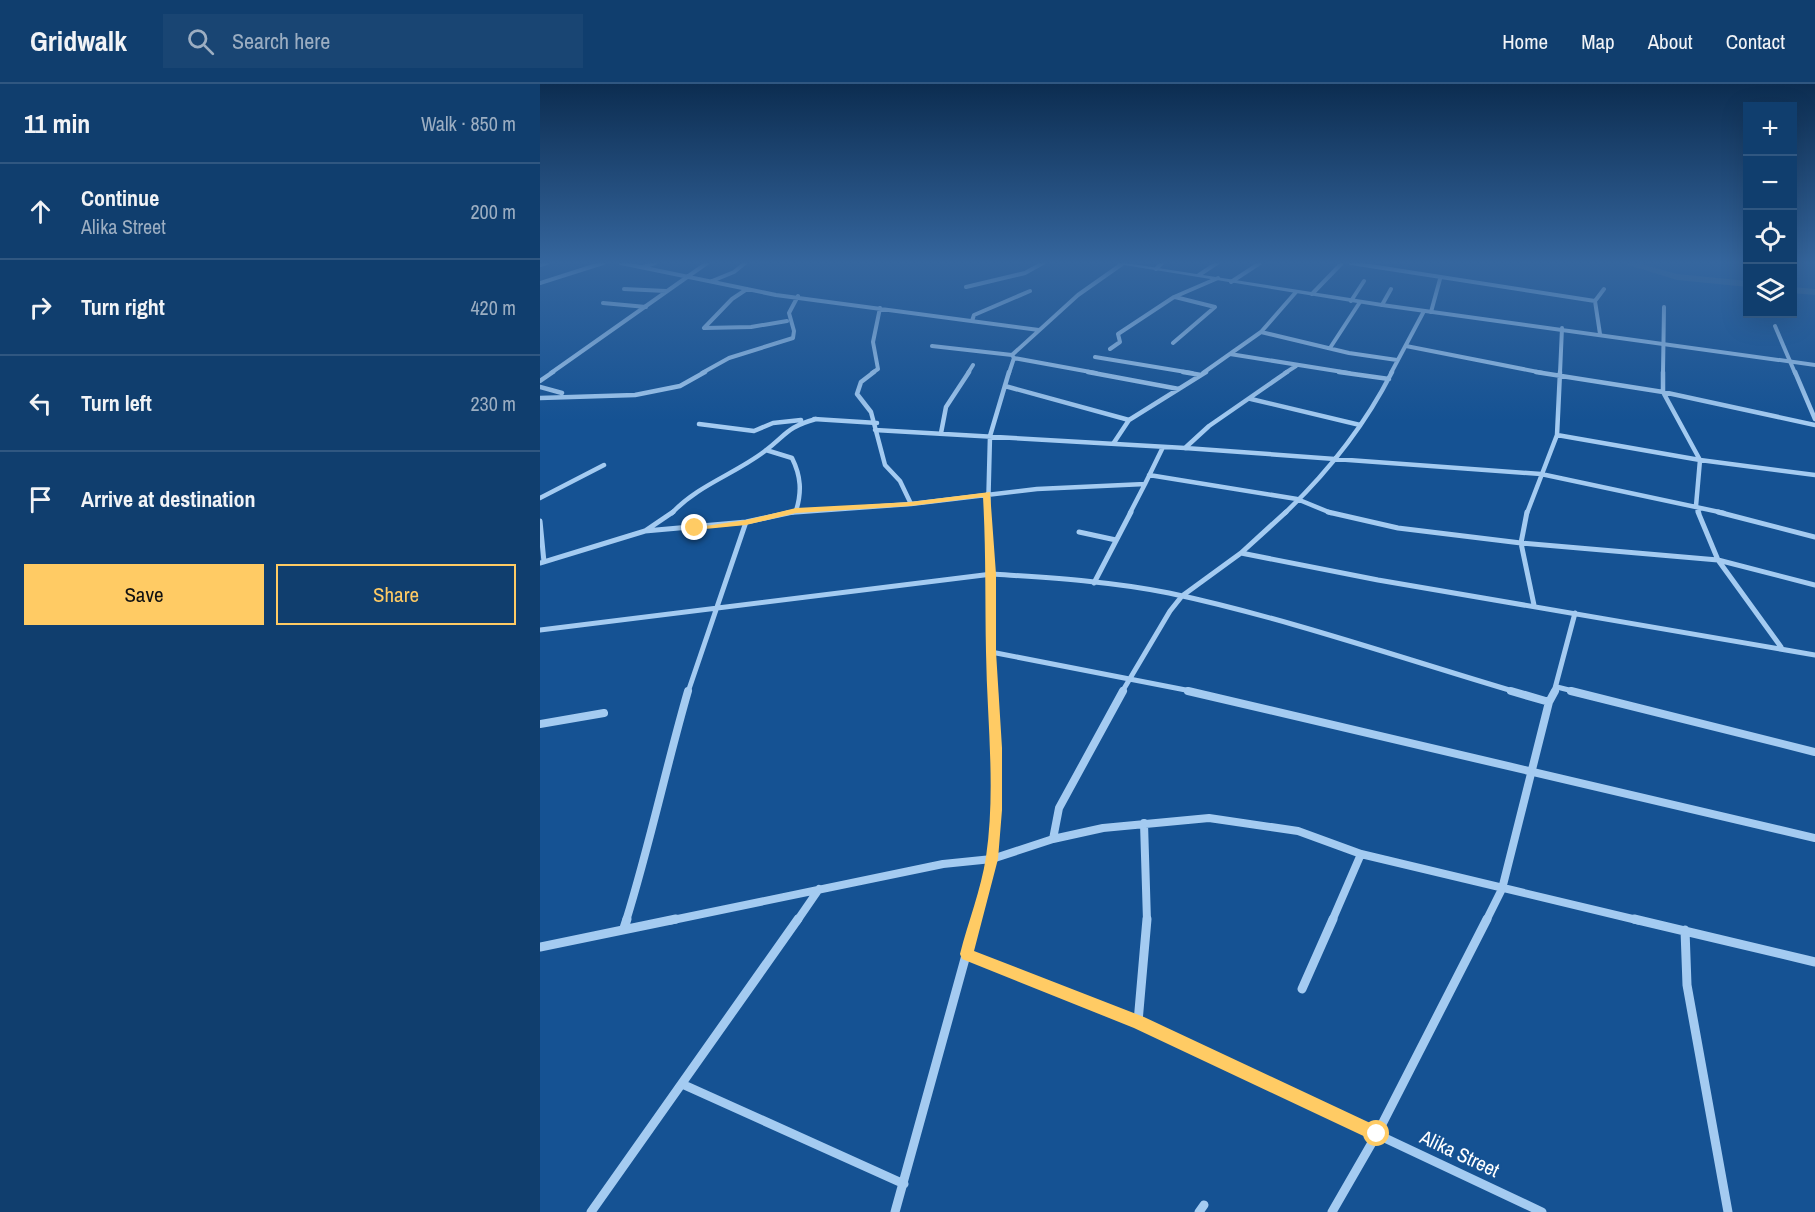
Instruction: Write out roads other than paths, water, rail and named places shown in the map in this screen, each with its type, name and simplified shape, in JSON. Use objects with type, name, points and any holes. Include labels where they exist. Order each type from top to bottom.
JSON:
[{"type":"street","points":[[540,381],[635,316]]},
{"type":"street","points":[[716,316],[704,328],[751,327],[788,321]]},
{"type":"street","points":[[540,398],[568,395],[635,395],[680,386],[729,358],[793,338],[794,331],[788,321],[789,316]]},
{"type":"street","points":[[878,316],[873,342],[878,369],[856,387],[857,394],[870,406],[877,423],[876,430],[885,466],[898,478],[910,504]]},
{"type":"street","points":[[934,316],[1039,330]]},
{"type":"street","points":[[972,321],[974,316]]},
{"type":"street","points":[[895,1212],[992,859],[997,810],[991,652],[992,574],[987,494],[990,436],[1013,357],[1055,316]]},
{"type":"street","points":[[1110,349],[1120,342],[1117,338],[1118,334],[1146,316]]},
{"type":"street","points":[[1173,344],[1205,316]]},
{"type":"street","points":[[1113,444],[1129,420],[1201,375],[1261,332],[1275,316]]},
{"type":"street","points":[[1330,348],[1351,316]]},
{"type":"street","points":[[1053,839],[1054,823],[1059,807],[1129,679],[1170,611],[1182,596],[1241,553],[1336,458],[1389,379],[1397,360],[1425,316]]},
{"type":"street","points":[[1465,316],[1815,365]]},
{"type":"street","points":[[1597,316],[1600,334]]},
{"type":"street","points":[[1664,316],[1663,392],[1700,460],[1696,506],[1718,560],[1782,648]]},
{"type":"street","points":[[1775,326],[1815,419]]},
{"type":"street","points":[[1534,605],[1521,543],[1525,518],[1557,435],[1562,328]]},
{"type":"street","points":[[1261,332],[1397,360]]},
{"type":"street","points":[[932,346],[1013,357],[1180,389]]},
{"type":"street","points":[[1406,346],[1561,377],[1663,392],[1815,425]]},
{"type":"street","points":[[1230,354],[1389,379]]},
{"type":"street","points":[[1095,357],[1201,375]]},
{"type":"street","points":[[941,434],[946,407],[973,365]]},
{"type":"street","points":[[1185,448],[1209,426],[1296,366]]},
{"type":"street","points":[[1005,386],[1129,420]]},
{"type":"street","points":[[540,387],[568,395]]},
{"type":"street","points":[[1251,399],[1360,425]]},
{"type":"street","points":[[699,423],[753,431],[772,423],[816,419],[877,423]]},
{"type":"street","points":[[645,531],[670,515],[685,499],[766,450],[779,436],[798,424],[816,419]]},
{"type":"street","points":[[876,430],[1185,448],[1542,474],[1696,506],[1815,537]]},
{"type":"street","points":[[1557,435],[1700,460],[1815,475]]},
{"type":"street","points":[[1094,583],[1163,447]]},
{"type":"street","points":[[766,450],[792,458],[795,464],[800,483],[800,501],[796,511]]},
{"type":"street","points":[[540,498],[604,465]]},
{"type":"street","points":[[1149,476],[1297,499],[1334,514],[1398,528],[1521,543],[1718,560],[1815,585]]},
{"type":"street","points":[[540,521],[542,562],[645,531],[746,522],[796,511],[910,504],[987,494],[1145,484]]},
{"type":"street","points":[[624,928],[650,843],[670,754],[693,675],[719,607],[746,522]]},
{"type":"street","points":[[1079,532],[1116,540]]},
{"type":"street","points":[[1241,553],[1378,580],[1815,655]]},
{"type":"street","points":[[540,630],[992,574],[1094,583],[1182,596],[1299,627],[1549,702]]},
{"type":"street","points":[[1332,1212],[1377,1134],[1502,889],[1549,702],[1557,687],[1575,613]]},
{"type":"street","points":[[991,652],[1196,692],[1815,838]]},
{"type":"street","points":[[1557,687],[1815,752]]},
{"type":"street","points":[[540,724],[603,713]]},
{"type":"street","points":[[540,947],[943,864],[992,859],[1053,839],[1103,828],[1209,818],[1298,831],[1361,854],[1815,962]]},
{"type":"street","points":[[1138,1022],[1148,905],[1144,824]]},
{"type":"street","points":[[1302,989],[1361,854]]},
{"type":"street","points":[[591,1212],[819,889]]},
{"type":"street","points":[[1685,930],[1687,984],[1728,1212]]},
{"type":"street","name":"Alika Street","points":[[967,954],[1138,1022],[1542,1212]]},
{"type":"street","points":[[682,1084],[904,1184]]}]
